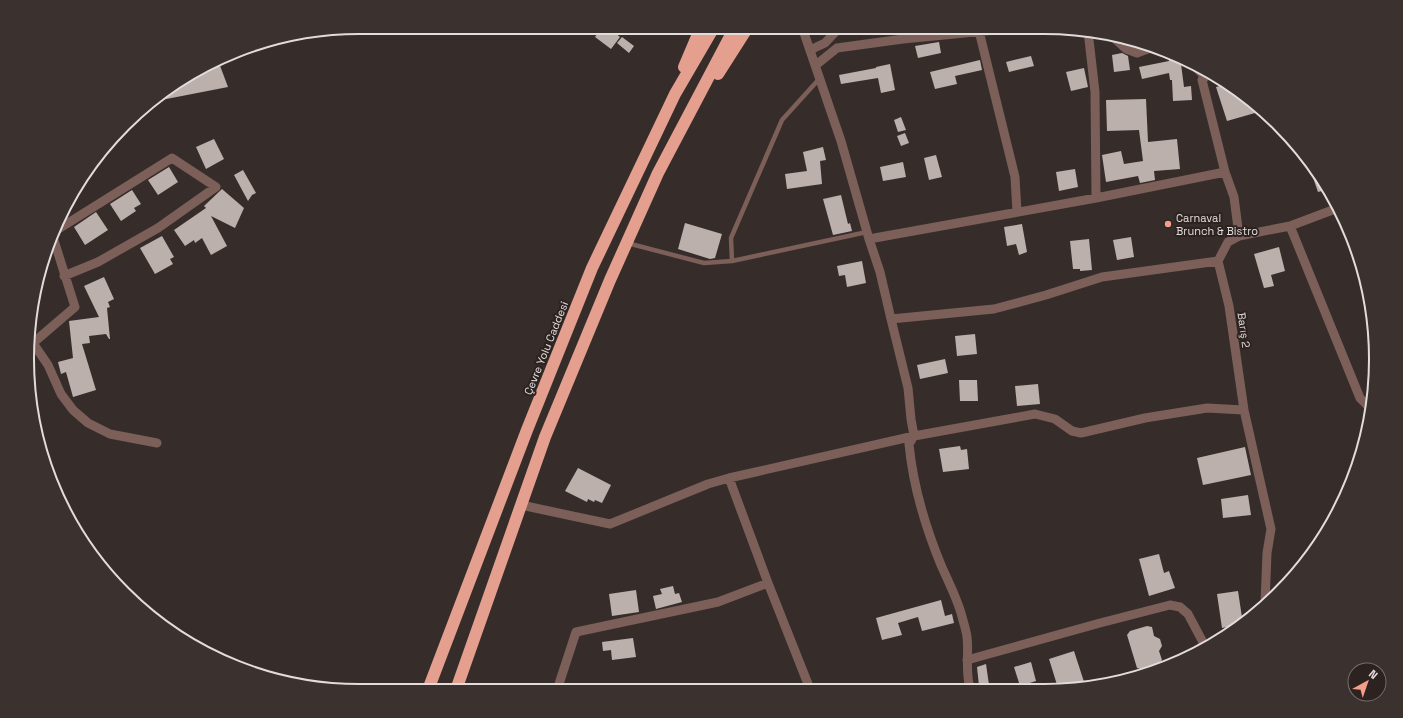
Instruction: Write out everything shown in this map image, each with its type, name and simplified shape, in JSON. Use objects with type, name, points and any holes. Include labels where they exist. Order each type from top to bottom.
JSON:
[{"type":"highway","points":[[676,94],[687,59],[698,34]]},
{"type":"highway","name":"Çevre Yolu Caddesi","points":[[430,684],[527,430],[592,268],[676,94],[710,34]]},
{"type":"highway","points":[[458,684],[545,437],[610,280],[658,173],[730,34]]},
{"type":"highway","points":[[694,104],[714,80],[744,34]]},
{"type":"street","points":[[804,34],[841,141],[880,272],[890,319],[908,388],[914,436],[909,444],[911,467],[929,533],[957,598],[967,635],[967,660],[970,684]]},
{"type":"street","points":[[810,50],[825,43],[834,34]]},
{"type":"street","points":[[816,65],[837,48],[950,34]]},
{"type":"street","points":[[980,34],[1015,177],[1017,212]]},
{"type":"street","points":[[1089,37],[1095,92],[1096,198]]},
{"type":"street","points":[[1119,43],[1126,49],[1137,53],[1145,50]]},
{"type":"street","points":[[1205,77],[1202,80],[1225,172],[1234,197],[1239,236]]},
{"type":"street","points":[[62,227],[172,158],[216,187],[158,228],[98,262],[64,276]]},
{"type":"street","points":[[868,235],[1017,212],[1225,172]]},
{"type":"street","points":[[890,319],[994,309],[1046,295],[1102,276],[1218,261],[1228,242],[1239,236],[1290,226],[1332,210]]},
{"type":"street","points":[[1290,226],[1360,398],[1366,404]]},
{"type":"street","points":[[35,341],[75,307],[55,245]]},
{"type":"street","name":"Barış 2","points":[[1218,261],[1229,306],[1244,410],[1271,528],[1265,597]]},
{"type":"street","points":[[35,345],[48,365],[61,394],[73,410],[88,423],[110,434],[157,443]]},
{"type":"street","points":[[521,505],[610,524],[708,484],[729,478],[914,436],[1035,414],[1055,419],[1072,431],[1081,432],[1145,418],[1207,408],[1244,410]]},
{"type":"street","points":[[729,478],[808,684]]},
{"type":"street","points":[[559,684],[576,632],[718,602],[768,583]]},
{"type":"street","points":[[967,660],[1100,623],[1170,606],[1180,607],[1188,614],[1203,642]]},
{"type":"lane","points":[[732,261],[731,238],[782,120],[820,78]]},
{"type":"lane","points":[[626,243],[704,264],[732,261],[868,235]]},
{"type":"building","points":[[597,34],[616,34],[620,37],[611,49],[595,37]]},
{"type":"building","points":[[622,37],[634,46],[629,53],[617,43]]},
{"type":"building","points":[[939,42],[941,53],[918,58],[915,46]]},
{"type":"building","points":[[1122,53],[1128,56],[1130,70],[1114,72],[1112,55]]},
{"type":"building","points":[[1031,56],[1034,66],[1009,72],[1006,62]]},
{"type":"building","points":[[1169,59],[1181,65],[1184,87],[1191,86],[1192,100],[1173,101],[1172,80],[1170,80],[1169,73],[1142,79],[1139,67],[1169,61]]},
{"type":"building","points":[[980,60],[982,70],[955,76],[957,84],[935,89],[930,72]]},
{"type":"building","points":[[890,64],[895,90],[881,93],[878,78],[841,84],[839,75]]},
{"type":"building","points":[[220,66],[228,87],[163,100],[196,78]]},
{"type":"building","points":[[1084,68],[1088,87],[1071,91],[1066,72]]},
{"type":"building","points":[[1220,86],[1225,89],[1256,113],[1227,121],[1216,87]]},
{"type":"building","points":[[1146,99],[1148,142],[1177,139],[1180,169],[1154,171],[1155,180],[1140,183],[1138,176],[1106,182],[1102,155],[1121,151],[1124,164],[1143,161],[1139,130],[1107,131],[1106,100]]},
{"type":"building","points":[[901,117],[906,130],[898,132],[894,120]]},
{"type":"building","points":[[905,133],[909,143],[901,146],[897,136]]},
{"type":"building","points":[[214,139],[224,159],[206,169],[196,147]]},
{"type":"building","points":[[823,147],[826,160],[820,161],[822,184],[787,189],[785,174],[807,171],[803,152]]},
{"type":"building","points":[[936,155],[942,177],[929,180],[924,158]]},
{"type":"building","points":[[903,162],[906,177],[883,181],[880,167]]},
{"type":"building","points":[[169,167],[178,182],[158,195],[148,180]]},
{"type":"building","points":[[1075,169],[1078,187],[1059,191],[1056,172]]},
{"type":"building","points":[[243,170],[256,193],[252,195],[248,201],[234,175]]},
{"type":"building","points":[[1312,176],[1322,191],[1318,192]]},
{"type":"building","points":[[222,189],[244,208],[235,228],[211,216],[227,246],[211,255],[202,238],[195,243],[194,240],[185,246],[174,230],[206,208],[204,206]]},
{"type":"building","points":[[132,190],[141,204],[134,208],[136,211],[121,221],[110,204]]},
{"type":"building","points":[[841,195],[848,224],[850,223],[852,231],[833,235],[823,199]]},
{"type":"building","points":[[96,212],[108,230],[85,245],[74,227]]},
{"type":"building","points":[[685,223],[722,234],[715,258],[710,259],[678,249]]},
{"type":"building","points":[[1022,224],[1027,252],[1019,255],[1016,244],[1007,246],[1004,227]]},
{"type":"building","points":[[162,236],[174,257],[170,259],[173,264],[155,274],[140,248]]},
{"type":"building","points":[[1131,237],[1134,257],[1117,260],[1113,240]]},
{"type":"building","points":[[1089,239],[1092,270],[1080,271],[1080,269],[1073,269],[1070,241]]},
{"type":"building","points":[[1279,247],[1285,271],[1271,275],[1274,286],[1264,288],[1254,254]]},
{"type":"building","points":[[862,261],[866,283],[847,287],[845,275],[839,276],[837,266]]},
{"type":"building","points":[[104,277],[114,299],[108,302],[110,307],[107,308],[110,339],[106,334],[89,336],[90,343],[82,344],[96,390],[73,397],[66,372],[61,374],[58,362],[73,358],[69,321],[99,317],[84,286]]},
{"type":"building","points":[[975,334],[977,354],[957,356],[955,336]]},
{"type":"building","points":[[945,359],[948,373],[920,379],[917,365]]},
{"type":"building","points":[[959,380],[977,380],[978,401],[960,401]]},
{"type":"building","points":[[1038,384],[1040,404],[1017,406],[1015,386]]},
{"type":"building","points":[[960,446],[961,450],[967,449],[969,469],[943,472],[939,449]]},
{"type":"building","points":[[1245,447],[1251,475],[1203,485],[1197,458]]},
{"type":"building","points":[[578,468],[611,485],[602,503],[595,500],[594,502],[588,499],[587,502],[565,491]]},
{"type":"building","points":[[1248,495],[1251,515],[1223,518],[1221,499]]},
{"type":"building","points":[[1159,554],[1164,573],[1169,571],[1175,588],[1149,596],[1139,559]]},
{"type":"building","points":[[673,586],[675,594],[679,593],[682,602],[656,609],[653,596],[662,594],[660,589]]},
{"type":"building","points":[[636,590],[639,612],[612,616],[609,594]]},
{"type":"building","points":[[1238,591],[1242,617],[1228,627],[1222,628],[1217,594]]},
{"type":"building","points":[[941,600],[945,616],[952,614],[954,623],[922,631],[918,617],[898,623],[902,635],[882,640],[876,618]]},
{"type":"building","points":[[1147,626],[1152,627],[1154,636],[1160,639],[1162,646],[1159,651],[1162,660],[1149,667],[1141,669],[1137,668],[1127,635],[1130,631]]},
{"type":"building","points":[[633,638],[636,657],[612,660],[611,650],[603,651],[602,642]]},
{"type":"building","points":[[1074,651],[1084,681],[1057,683],[1049,659]]},
{"type":"building","points":[[1031,662],[1036,681],[1026,684],[1019,684],[1014,667]]},
{"type":"building","points":[[986,664],[989,684],[979,684],[977,667]]},
{"type":"place","name":"Carnaval Brunch & Bistro","points":[[1168,224]]}]
